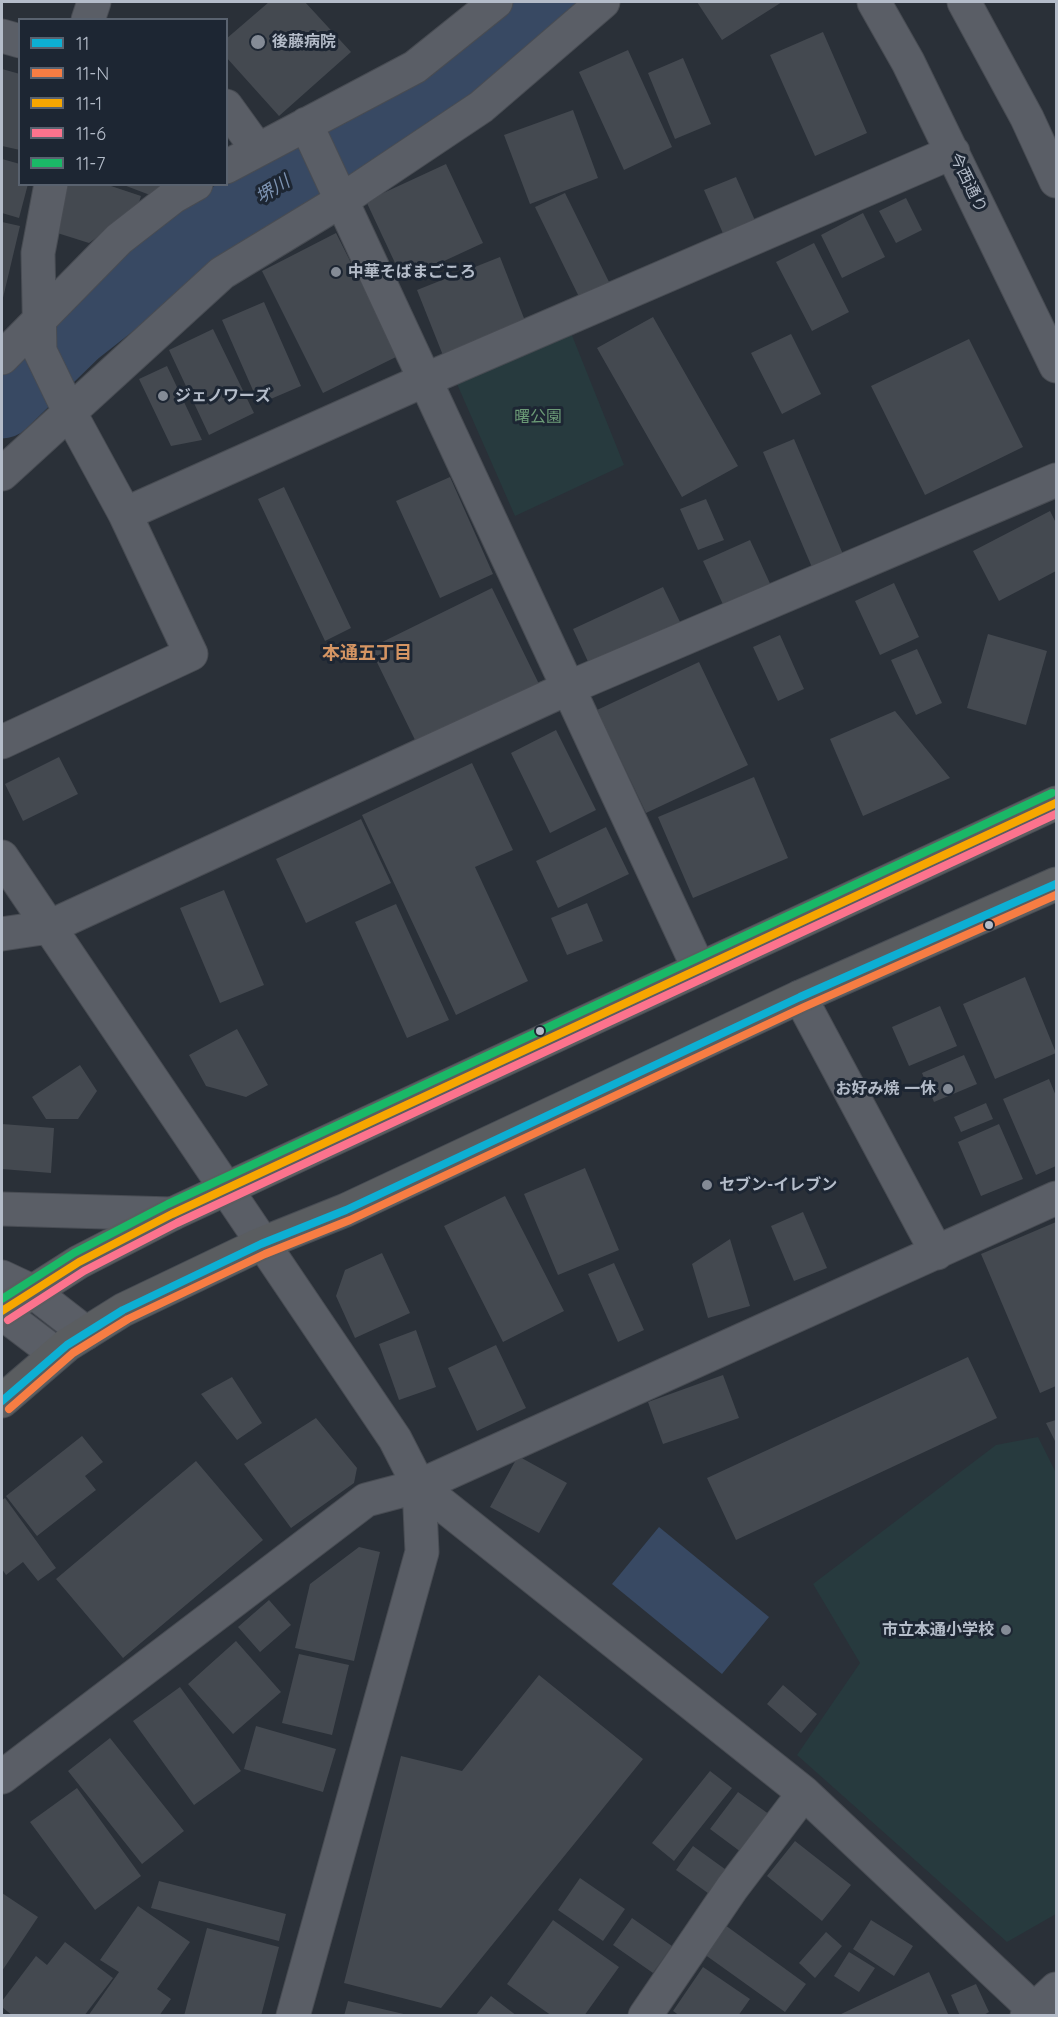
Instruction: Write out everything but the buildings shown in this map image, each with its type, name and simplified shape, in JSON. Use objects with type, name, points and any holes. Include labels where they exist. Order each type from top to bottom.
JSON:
[{"type":"highway","points":[[2,1312],[79,1262],[172,1214],[226,1191],[1056,803]]},
{"type":"highway","points":[[2,1401],[56,1354],[123,1310],[261,1244],[346,1210],[800,997],[1056,884]]},
{"type":"street","points":[[89,18],[94,2]]},
{"type":"street","points":[[228,166],[257,149],[311,136],[415,67],[496,2]]},
{"type":"street","points":[[2,474],[65,404],[222,273],[337,190],[481,107],[603,2]]},
{"type":"street","name":"今西通り","points":[[874,2],[908,62],[1056,366]]},
{"type":"street","points":[[964,2],[1027,118],[1056,181]]},
{"type":"street","points":[[2,36],[18,40]]},
{"type":"street","points":[[228,108],[257,149]]},
{"type":"street","points":[[311,136],[427,379],[699,969]]},
{"type":"street","points":[[125,514],[427,379],[953,153]]},
{"type":"street","points":[[2,742],[191,654],[125,514],[65,404],[39,337],[38,253],[51,186]]},
{"type":"street","points":[[2,358],[39,337],[119,239],[173,197],[192,186]]},
{"type":"street","points":[[2,934],[49,927],[568,688],[1056,480]]},
{"type":"street","points":[[2,857],[261,1244],[395,1439],[419,1486],[804,1793],[1040,2007]]},
{"type":"street","points":[[800,997],[937,1253]]},
{"type":"street","points":[[2,1777],[366,1500],[419,1486],[1056,1198]]},
{"type":"street","points":[[2,1209],[172,1214]]},
{"type":"street","points":[[2,1277],[32,1291],[86,1333]]},
{"type":"street","points":[[2,1312],[56,1354]]},
{"type":"street","points":[[293,2016],[422,1552],[419,1486]]},
{"type":"street","points":[[645,2016],[732,1888],[804,1793]]},
{"type":"green space","name":"曙公園","points":[[571,333],[624,465],[515,516],[457,384]]},
{"type":"green space","points":[[1038,1437],[1056,1473],[1056,1914],[1007,1942],[797,1755],[860,1663],[813,1584],[996,1445]]},
{"type":"water","points":[[659,1527],[769,1617],[722,1674],[612,1584]]},
{"type":"waterway","name":"堺川","points":[[2,404],[76,332],[188,244],[289,179],[449,99],[562,2]]},
{"type":"transit line","name":"11-7","points":[[2,1299],[74,1253],[168,1204],[1052,793]]},
{"type":"transit line","name":"11-1","points":[[2,1311],[79,1262],[172,1214],[1056,803]]},
{"type":"transit line","name":"11-6","points":[[8,1320],[84,1271],[177,1223],[1056,814]]},
{"type":"transit line","name":"11","points":[[2,1401],[67,1345],[123,1310],[261,1244],[346,1210],[800,997],[1056,884]]},
{"type":"transit line","name":"11-N","points":[[9,1409],[73,1353],[128,1319],[265,1254],[350,1220],[804,1007],[1056,895]]},
{"type":"place","name":"後藤病院","points":[[258,42]]},
{"type":"place","name":"中華そばまごころ","points":[[336,272]]},
{"type":"place","name":"ジェノワーズ","points":[[163,396]]},
{"type":"place","name":"お好み焼 一休","points":[[948,1089]]},
{"type":"place","name":"セブン-イレブン","points":[[707,1185]]},
{"type":"place","name":"市立本通小学校","points":[[1006,1630]]},
{"type":"district","name":"本通五丁目","points":[[367,654]]}]
